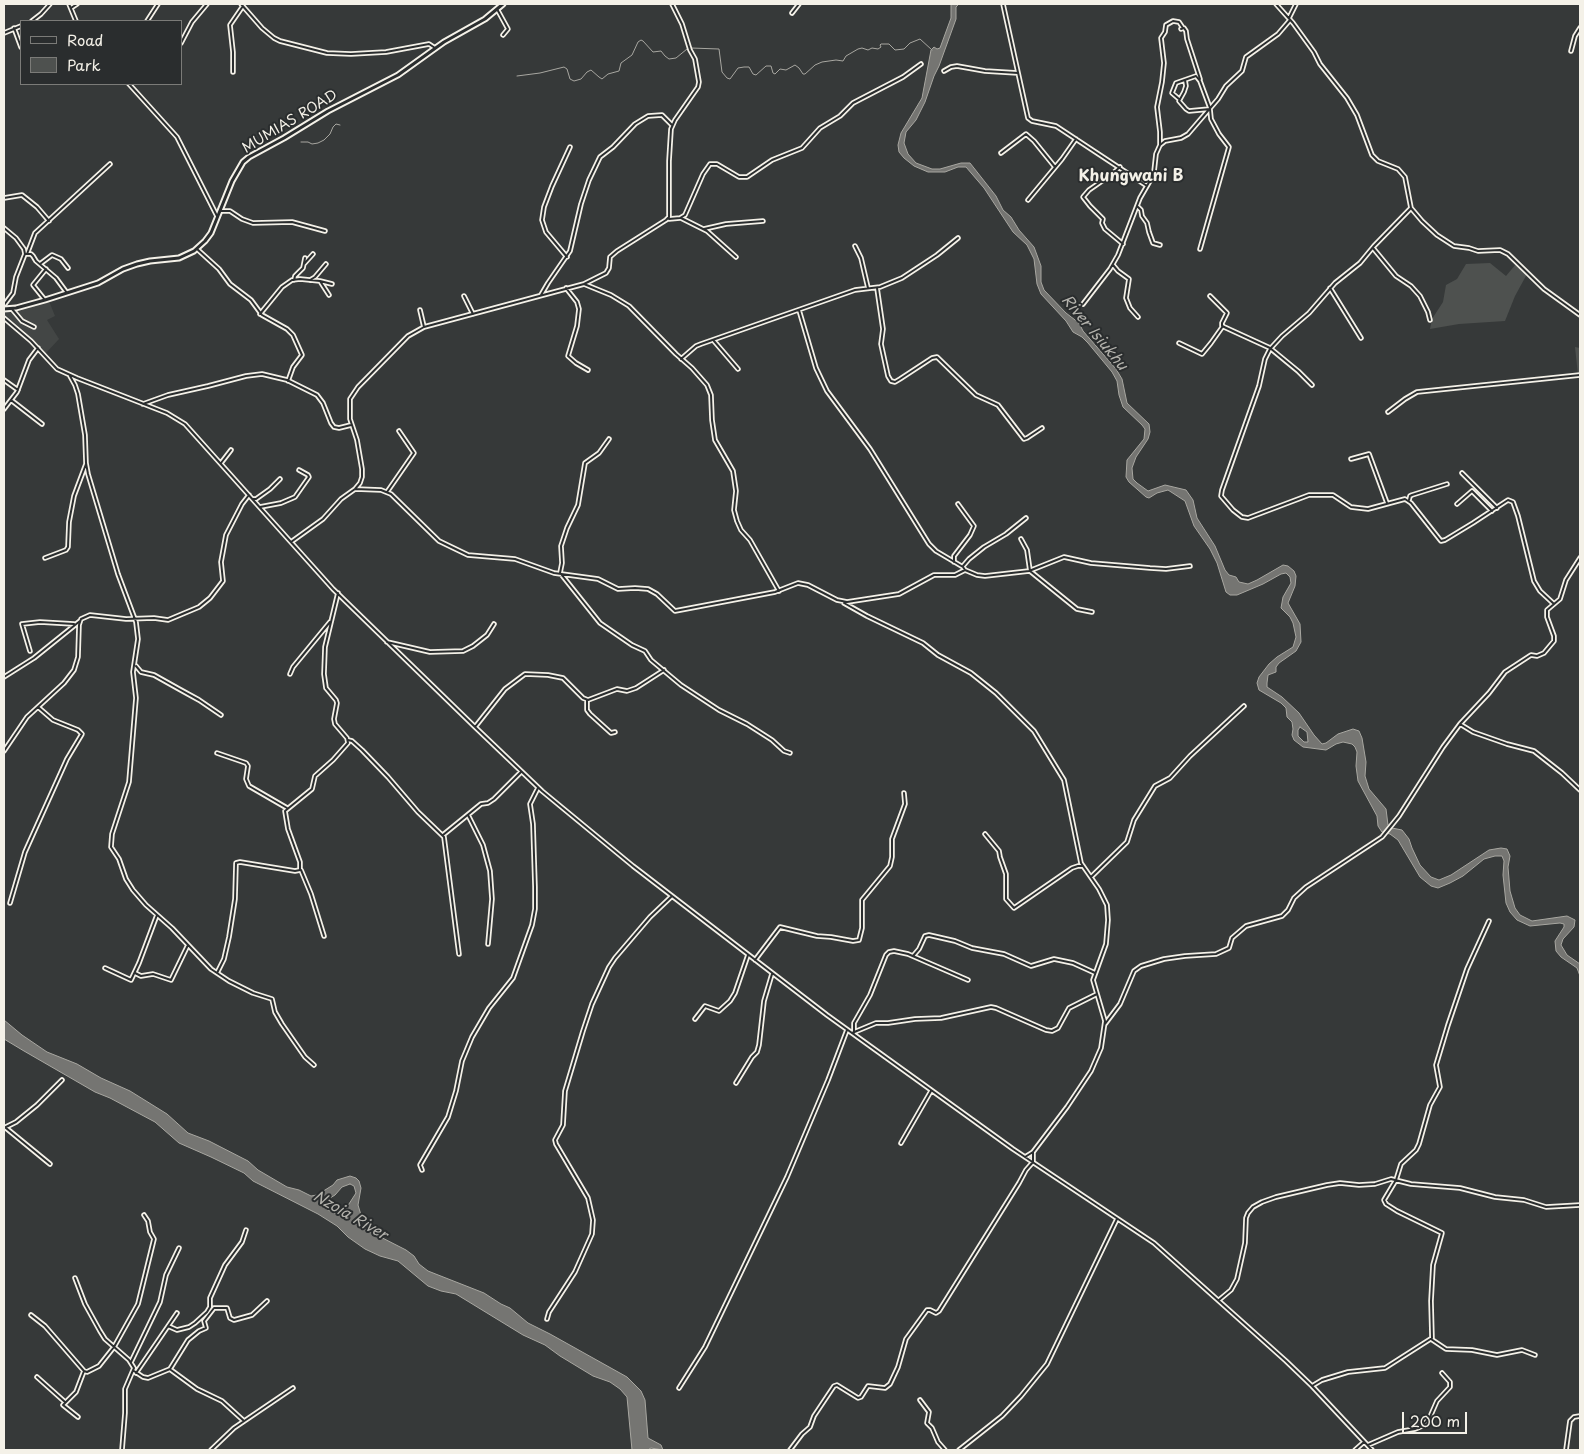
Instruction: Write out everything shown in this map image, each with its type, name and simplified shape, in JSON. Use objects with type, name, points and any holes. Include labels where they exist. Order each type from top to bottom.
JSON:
[{"type":"street","points":[[33,20],[50,4]]},
{"type":"street","points":[[70,4],[76,20]]},
{"type":"street","points":[[71,8],[77,4]]},
{"type":"street","points":[[148,20],[158,4]]},
{"type":"street","points":[[182,41],[192,22],[207,4]]},
{"type":"street","name":"MUMIAS ROAD","points":[[4,309],[12,309],[45,300],[98,283],[136,264],[179,258],[190,254],[208,238],[232,181],[243,162],[249,157],[328,111],[394,77],[435,48],[485,19],[504,4]]},
{"type":"street","points":[[668,219],[670,215],[669,153],[672,125],[699,84],[695,59],[689,49],[682,24],[672,4]]},
{"type":"street","points":[[792,13],[799,4]]},
{"type":"street","points":[[1003,4],[1028,118],[1056,126],[1148,186]]},
{"type":"street","points":[[1276,4],[1290,19],[1314,52],[1320,64],[1339,86],[1354,110],[1372,155],[1380,162],[1398,169],[1405,177],[1411,208],[1429,229],[1449,244],[1458,247],[1478,251],[1496,250],[1508,254],[1544,289],[1580,315]]},
{"type":"street","points":[[1160,145],[1165,141],[1181,138],[1188,134],[1210,109],[1226,86],[1242,72],[1246,57],[1278,34],[1290,19],[1296,4]]},
{"type":"street","points":[[233,72],[230,24],[242,5],[264,31],[274,38],[328,53],[386,52],[429,44],[435,48]]},
{"type":"street","points":[[497,9],[508,30],[513,32]]},
{"type":"street","points":[[1083,304],[1113,265],[1137,206],[1154,172],[1156,154],[1160,145],[1157,107],[1164,63],[1161,38],[1165,32],[1166,25],[1173,21],[1178,22],[1186,31],[1212,119],[1219,134],[1229,147],[1200,249]]},
{"type":"street","points":[[4,33],[20,26]]},
{"type":"street","points":[[14,28],[20,44]]},
{"type":"street","points":[[1571,50],[1580,28]]},
{"type":"street","points":[[503,35],[508,30]]},
{"type":"street","points":[[291,542],[323,519],[362,480],[357,440],[351,425],[350,403],[355,390],[413,332],[424,326],[584,284],[606,273],[610,258],[617,250],[668,219],[680,218],[685,215],[703,174],[710,164],[717,164],[739,177],[747,177],[772,160],[802,148],[820,128],[840,116],[853,103],[907,75],[921,64]]},
{"type":"street","points":[[944,71],[957,66],[985,71],[1018,73]]},
{"type":"street","points":[[1180,99],[1172,94],[1176,83],[1196,76],[1201,84]]},
{"type":"street","points":[[1185,80],[1186,86],[1179,101],[1182,105],[1189,111],[1210,109]]},
{"type":"street","points":[[130,85],[177,137],[218,217]]},
{"type":"street","points":[[541,295],[572,248],[581,204],[600,157],[613,148],[635,124],[648,116],[662,116],[672,125]]},
{"type":"street","points":[[1001,153],[1026,134],[1055,168]]},
{"type":"street","points":[[1160,137],[1165,141]]},
{"type":"street","points":[[1028,200],[1055,168],[1076,138]]},
{"type":"street","points":[[567,257],[546,232],[542,220],[544,207],[552,186],[570,147]]},
{"type":"street","points":[[4,305],[13,293],[16,277],[34,235],[110,164]]},
{"type":"street","points":[[1120,167],[1083,197],[1103,219],[1102,223],[1105,229],[1122,244]]},
{"type":"street","points":[[4,198],[22,195],[37,207],[49,221]]},
{"type":"street","points":[[1137,206],[1148,223],[1153,243],[1160,245]]},
{"type":"street","points":[[1411,208],[1360,263],[1342,276],[1309,313],[1270,348],[1265,359],[1259,386],[1221,494],[1224,500],[1239,514],[1248,518],[1309,495],[1333,495],[1351,507],[1362,509],[1370,509],[1403,499],[1409,500],[1440,541],[1452,536],[1508,500],[1513,502],[1518,516],[1534,581],[1540,592],[1554,604]]},
{"type":"street","points":[[220,211],[230,211],[242,219],[253,223],[292,222],[325,231]]},
{"type":"street","points":[[680,218],[703,229],[736,257]]},
{"type":"street","points":[[703,229],[719,225],[763,221]]},
{"type":"street","points":[[4,228],[16,238],[26,254]]},
{"type":"street","points":[[681,359],[698,345],[855,290],[877,288],[905,277],[958,238]]},
{"type":"street","points":[[855,246],[861,258],[868,288]]},
{"type":"street","points":[[1373,248],[1396,276],[1411,286],[1420,296],[1430,320]]},
{"type":"street","points":[[197,249],[230,284],[251,300],[260,314],[289,331],[298,343],[302,355],[292,370],[288,381]]},
{"type":"street","points":[[26,254],[31,254],[61,284],[67,293]]},
{"type":"street","points":[[304,264],[313,254]]},
{"type":"street","points":[[40,264],[52,255],[62,259],[68,268]]},
{"type":"street","points":[[294,280],[295,276],[303,268],[305,258]]},
{"type":"street","points":[[310,280],[326,264]]},
{"type":"street","points":[[1113,265],[1129,279],[1126,298],[1130,308],[1138,318]]},
{"type":"street","points":[[45,300],[32,285],[46,269]]},
{"type":"street","points":[[260,314],[288,282],[310,280],[332,284]]},
{"type":"street","points":[[320,282],[329,295]]},
{"type":"street","points":[[584,284],[611,295],[629,306],[698,375],[709,390],[715,440],[733,471],[736,491],[734,510],[737,522],[750,540],[779,591]]},
{"type":"street","points":[[566,288],[578,304],[579,312],[568,356],[588,370]]},
{"type":"street","points":[[877,288],[883,329],[881,344],[888,376],[891,380],[895,382],[932,358],[938,357],[976,395],[998,405],[1024,439],[1042,428]]},
{"type":"street","points":[[1330,288],[1360,338]]},
{"type":"street","points":[[464,296],[473,314]]},
{"type":"street","points":[[1179,343],[1201,355],[1223,326],[1222,322],[1227,312],[1210,296]]},
{"type":"street","points":[[12,309],[22,321],[34,327]]},
{"type":"street","points":[[420,310],[424,326]]},
{"type":"street","points":[[799,310],[816,368],[827,391],[873,454],[927,542],[936,551],[965,570],[985,576],[1030,571],[1064,557],[1091,563],[1150,568],[1166,569],[1190,566]]},
{"type":"street","points":[[1576,312],[1580,310]]},
{"type":"street","points":[[4,318],[26,335],[54,367],[70,376],[167,413],[180,420],[338,593],[538,788],[602,842],[847,1030],[1025,1157],[1154,1243],[1220,1300],[1312,1386],[1372,1450]]},
{"type":"street","points":[[1223,326],[1270,348],[1312,385]]},
{"type":"street","points":[[713,340],[738,369]]},
{"type":"street","points":[[4,409],[18,390],[29,360],[38,348]]},
{"type":"street","points":[[143,404],[168,395],[246,376],[262,374],[288,381],[318,395],[323,403],[330,424],[334,427],[339,428],[351,425]]},
{"type":"street","points":[[1388,412],[1417,392],[1580,375]]},
{"type":"street","points":[[70,376],[77,389],[85,435],[86,464],[104,530],[135,619],[138,640],[133,672],[136,704],[129,782],[112,834],[111,846],[119,859],[129,885],[146,905],[217,973],[253,994],[271,998],[274,1001],[276,1014],[282,1024],[305,1057],[314,1065]]},
{"type":"street","points":[[4,380],[18,390]]},
{"type":"street","points":[[11,400],[42,424]]},
{"type":"street","points":[[387,492],[414,453],[399,431]]},
{"type":"street","points":[[609,439],[599,453],[585,463],[578,505],[561,546],[562,563],[560,574],[600,623],[632,645],[643,649],[652,660],[681,685],[715,708],[747,724],[790,753]]},
{"type":"street","points":[[221,463],[230,450]]},
{"type":"street","points":[[1352,459],[1369,454],[1387,503]]},
{"type":"street","points":[[45,558],[64,551],[68,547],[69,522],[74,496],[86,464]]},
{"type":"street","points":[[260,507],[281,503],[295,497],[309,477],[299,470]]},
{"type":"street","points":[[1462,473],[1497,508]]},
{"type":"street","points":[[253,499],[256,499],[270,489],[280,478]]},
{"type":"street","points":[[1409,500],[1412,495],[1447,484]]},
{"type":"street","points":[[355,489],[387,492],[397,498],[439,541],[465,554],[515,560],[560,574],[598,579],[618,589],[648,589],[657,594],[675,611],[779,591],[796,583],[808,585],[923,643],[938,655],[971,673],[996,693],[1031,727],[1064,780],[1081,861],[1104,899],[1108,920],[1106,944],[1093,981],[1105,1024],[1101,1048],[1091,1071],[1067,1107],[1033,1152],[1025,1157]]},
{"type":"street","points":[[1457,504],[1472,491],[1492,511]]},
{"type":"street","points":[[4,677],[37,656],[86,616],[169,620],[199,607],[210,598],[222,581],[222,562],[226,535],[242,504],[249,495]]},
{"type":"street","points":[[954,562],[954,556],[970,535],[974,526],[958,504]]},
{"type":"street","points":[[963,567],[969,559],[984,547],[1012,530],[1026,518]]},
{"type":"street","points":[[1021,539],[1027,550],[1030,571],[1077,609],[1092,612]]},
{"type":"street","points":[[1105,1024],[1120,1004],[1134,971],[1141,966],[1164,959],[1216,954],[1229,948],[1232,938],[1246,926],[1282,916],[1288,910],[1294,898],[1306,887],[1382,836],[1399,816],[1460,724],[1489,693],[1505,672],[1531,655],[1537,656],[1544,653],[1554,641],[1547,617],[1547,610],[1561,597],[1566,580],[1580,558]]},
{"type":"street","points":[[844,602],[899,594],[933,576],[955,575],[965,570]]},
{"type":"street","points":[[338,593],[324,660],[326,688],[337,703],[335,724],[348,740],[352,741],[362,750],[443,836],[447,854],[459,954]]},
{"type":"street","points":[[290,674],[293,666],[331,620]]},
{"type":"street","points":[[4,751],[25,720],[64,683],[74,670],[78,657],[80,621]]},
{"type":"street","points":[[30,651],[22,624],[40,622],[74,624]]},
{"type":"street","points":[[387,642],[430,652],[463,651],[473,646],[487,634],[494,624]]},
{"type":"street","points":[[135,665],[141,672],[154,675],[199,700],[221,715]]},
{"type":"street","points":[[475,727],[505,689],[525,674],[548,674],[564,678],[587,700],[592,700],[616,689],[627,691],[636,688],[664,670]]},
{"type":"street","points":[[587,700],[586,708],[590,714],[611,734],[615,732]]},
{"type":"street","points":[[1091,877],[1127,842],[1134,820],[1155,786],[1170,778],[1190,756],[1244,706]]},
{"type":"street","points":[[10,903],[25,852],[67,758],[82,734],[78,730],[53,720],[38,707]]},
{"type":"street","points":[[1460,724],[1473,732],[1534,751],[1580,790]]},
{"type":"street","points":[[324,936],[301,869],[285,812],[287,808],[312,789],[315,776],[340,753],[348,740]]},
{"type":"street","points":[[218,752],[246,763],[248,766],[246,779],[249,786],[287,808]]},
{"type":"street","points":[[443,836],[482,804],[494,799],[521,772]]},
{"type":"street","points":[[422,1170],[420,1165],[448,1118],[462,1061],[472,1037],[482,1019],[512,978],[532,925],[535,909],[535,887],[533,824],[530,804],[538,788]]},
{"type":"street","points":[[755,960],[780,928],[817,936],[853,941],[859,940],[862,928],[862,900],[890,866],[892,839],[905,804],[904,793]]},
{"type":"street","points":[[468,815],[483,845],[490,871],[492,899],[488,944]]},
{"type":"street","points":[[985,834],[999,850],[1006,874],[1006,899],[1014,908],[1072,868],[1083,866]]},
{"type":"street","points":[[217,973],[224,959],[230,937],[235,899],[236,863],[240,862],[295,871],[301,869]]},
{"type":"street","points":[[547,1319],[549,1312],[575,1272],[592,1234],[593,1220],[588,1198],[555,1140],[563,1125],[565,1091],[582,1032],[592,1004],[609,967],[650,917],[672,896]]},
{"type":"street","points":[[105,968],[130,980],[135,973],[156,915]]},
{"type":"street","points":[[1312,1386],[1322,1380],[1348,1372],[1385,1368],[1431,1340],[1433,1330],[1431,1316],[1434,1265],[1442,1234],[1397,1211],[1386,1204],[1384,1200],[1396,1180],[1401,1164],[1416,1150],[1419,1144],[1430,1105],[1440,1087],[1436,1066],[1448,1025],[1467,969],[1490,921]]},
{"type":"street","points":[[913,956],[919,949],[925,936],[929,935],[981,950],[1004,954],[1032,966],[1054,959],[1073,963],[1095,973]]},
{"type":"street","points":[[135,973],[141,976],[153,974],[171,980],[188,945]]},
{"type":"street","points":[[853,1033],[854,1023],[870,994],[888,953],[894,951],[913,956],[968,980]]},
{"type":"street","points":[[695,1019],[705,1006],[719,1011],[730,1001],[735,993],[748,955]]},
{"type":"street","points":[[736,1083],[760,1045],[764,1003],[772,974]]},
{"type":"street","points":[[853,1033],[876,1023],[888,1024],[915,1019],[941,1018],[991,1006],[1052,1031],[1058,1028],[1070,1008],[1098,994]]},
{"type":"street","points":[[679,1388],[705,1347],[787,1177],[847,1030]]},
{"type":"street","points":[[50,1164],[4,1128],[16,1122],[37,1105],[62,1080]]},
{"type":"street","points":[[901,1143],[931,1090]]},
{"type":"street","points":[[790,1450],[810,1427],[814,1416],[834,1386],[836,1385],[858,1398],[861,1397],[868,1386],[885,1388],[890,1384],[898,1367],[906,1339],[927,1310],[939,1311],[1026,1170],[1033,1162],[1033,1152]]},
{"type":"street","points":[[1220,1300],[1231,1290],[1237,1279],[1245,1243],[1248,1213],[1253,1207],[1276,1198],[1327,1185],[1340,1183],[1375,1184],[1391,1178],[1411,1184],[1460,1188],[1495,1197],[1524,1200],[1546,1207],[1580,1205]]},
{"type":"street","points":[[84,1371],[98,1368],[114,1347],[137,1307],[154,1238],[144,1214]]},
{"type":"street","points":[[959,1450],[1002,1416],[1048,1364],[1117,1218]]},
{"type":"street","points":[[168,1326],[176,1330],[189,1326],[207,1312],[210,1307],[210,1298],[225,1265],[242,1242],[246,1230]]},
{"type":"street","points":[[131,1362],[160,1302],[166,1275],[179,1248]]},
{"type":"street","points":[[75,1278],[94,1322],[103,1336],[131,1362],[135,1372]]},
{"type":"street","points":[[135,1372],[148,1378],[170,1369],[188,1340],[206,1328],[204,1321],[214,1308],[227,1308],[230,1318],[234,1320],[252,1315],[267,1301]]},
{"type":"street","points":[[122,1450],[125,1389],[177,1313]]},
{"type":"street","points":[[31,1315],[45,1326],[84,1371]]},
{"type":"street","points":[[1431,1340],[1446,1349],[1472,1350],[1497,1355],[1522,1350],[1535,1355]]},
{"type":"street","points":[[170,1369],[197,1389],[222,1401],[244,1421]]},
{"type":"street","points":[[65,1402],[76,1392],[84,1371]]},
{"type":"street","points":[[1368,1446],[1398,1432],[1422,1426],[1430,1418],[1437,1401],[1450,1387],[1450,1382],[1442,1373]]},
{"type":"street","points":[[37,1377],[65,1402],[64,1406],[78,1417]]},
{"type":"street","points":[[211,1450],[234,1428],[294,1388]]},
{"type":"street","points":[[920,1400],[928,1412],[927,1423],[945,1450]]},
{"type":"street","points":[[1566,1450],[1570,1420],[1580,1416]]},
{"type":"street","points":[[1355,1450],[1364,1442]]},
{"type":"shaded area","points":[[49,301],[55,316],[47,320],[59,339],[46,353],[4,313]]},
{"type":"green space","points":[[1490,263],[1506,276],[1516,264],[1527,274],[1515,296],[1505,321],[1459,324],[1430,329],[1432,319],[1443,302],[1446,285],[1457,279],[1466,264]]},
{"type":"green space","points":[[1575,347],[1580,348],[1580,375],[1578,375]]},
{"type":"water","points":[[951,4],[959,4],[956,7],[956,19],[925,102],[916,120],[906,132],[904,143],[908,154],[916,163],[932,169],[970,163],[996,196],[1003,210],[1011,217],[1019,230],[1034,247],[1041,266],[1041,282],[1044,290],[1066,313],[1079,323],[1083,331],[1116,369],[1122,379],[1127,403],[1149,424],[1150,432],[1148,439],[1136,457],[1132,468],[1133,479],[1148,491],[1165,485],[1186,490],[1193,500],[1197,518],[1215,546],[1225,570],[1229,575],[1236,577],[1239,582],[1248,584],[1283,565],[1288,566],[1294,571],[1296,576],[1295,586],[1288,603],[1300,624],[1301,642],[1296,651],[1279,663],[1276,667],[1276,672],[1268,675],[1267,687],[1282,697],[1299,713],[1322,744],[1338,734],[1353,729],[1359,731],[1362,738],[1366,762],[1365,776],[1369,789],[1386,809],[1388,825],[1402,830],[1409,839],[1420,865],[1431,877],[1439,880],[1451,875],[1489,850],[1507,849],[1510,856],[1508,867],[1510,891],[1515,908],[1520,915],[1532,921],[1567,916],[1575,920],[1574,927],[1563,939],[1561,945],[1567,955],[1580,964],[1580,976],[1577,968],[1561,957],[1556,951],[1555,941],[1564,924],[1530,926],[1517,920],[1510,912],[1506,903],[1503,875],[1504,861],[1502,856],[1484,859],[1463,876],[1450,883],[1438,888],[1431,886],[1420,877],[1398,840],[1390,834],[1382,832],[1378,826],[1377,816],[1358,781],[1357,752],[1355,747],[1352,744],[1343,742],[1326,750],[1303,747],[1294,740],[1292,722],[1287,717],[1286,708],[1259,690],[1257,683],[1259,677],[1269,664],[1293,647],[1296,637],[1293,623],[1281,608],[1283,597],[1291,583],[1290,577],[1286,573],[1281,574],[1237,595],[1230,595],[1226,592],[1217,563],[1194,526],[1185,501],[1168,490],[1157,493],[1149,498],[1146,497],[1126,477],[1127,460],[1144,439],[1145,429],[1123,407],[1117,381],[1112,372],[1088,343],[1073,332],[1066,321],[1041,294],[1037,284],[1034,259],[1027,245],[1013,232],[984,188],[966,167],[958,167],[945,172],[928,172],[914,166],[899,152],[898,145],[901,133],[922,98],[931,50],[934,47],[940,48],[951,18]],"holes":[[[1300,727],[1307,732],[1308,742],[1304,742],[1298,736],[1298,730]]]},
{"type":"water","name":"Nzoia River","points":[[4,1020],[47,1052],[77,1064],[101,1078],[130,1091],[167,1114],[188,1133],[209,1141],[248,1161],[258,1170],[287,1187],[311,1196],[317,1195],[333,1185],[337,1180],[350,1176],[356,1178],[361,1188],[358,1205],[361,1215],[357,1225],[406,1250],[428,1271],[484,1293],[510,1308],[528,1323],[627,1377],[641,1391],[645,1400],[648,1438],[661,1445],[663,1450],[651,1448],[649,1450],[632,1450],[627,1397],[610,1382],[593,1376],[545,1345],[523,1335],[456,1294],[428,1286],[398,1261],[365,1249],[348,1237],[337,1226],[318,1214],[253,1181],[244,1173],[179,1143],[155,1122],[95,1092],[4,1039]],"holes":[[[350,1184],[354,1186],[356,1193],[347,1207],[345,1218],[322,1206],[322,1203],[335,1195],[342,1187]]]},
{"type":"waterway","points":[[517,76],[564,67],[567,69],[570,79],[574,81],[581,79],[591,70],[602,79],[608,74],[619,71],[621,63],[632,55],[638,42],[641,40],[653,52],[661,51],[669,59],[676,58],[691,48],[719,49],[722,72],[730,79],[738,68],[744,67],[749,67],[753,74],[756,75],[766,66],[771,66],[775,74],[780,69],[786,70],[795,65],[805,74],[815,65],[822,62],[843,61],[846,56],[858,49],[878,49],[881,47],[881,44],[889,44],[895,50],[904,49],[910,43],[920,39],[932,50]]},
{"type":"waterway","points":[[301,142],[318,143],[330,134],[336,124],[340,125]]},
{"type":"district","name":"Khungwani B","points":[[1131,177]]},
{"type":"water label","name":"River Isiukhu","points":[[1094,333]]}]
